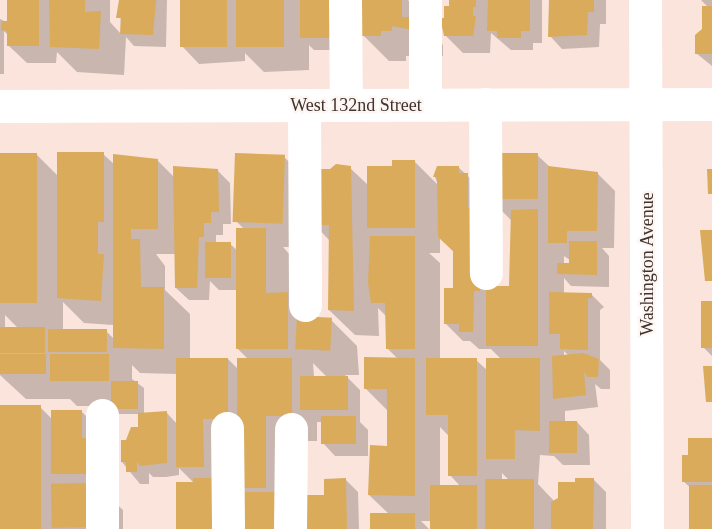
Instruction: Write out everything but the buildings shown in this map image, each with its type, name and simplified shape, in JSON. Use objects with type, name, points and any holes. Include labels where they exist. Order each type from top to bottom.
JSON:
[{"type":"street","points":[[345,0],[346,105]]},
{"type":"street","points":[[425,0],[425,104]]},
{"type":"street","name":"Washington Avenue","points":[[645,0],[646,529]]},
{"type":"street","points":[[485,104],[486,273]]},
{"type":"street","name":"West 132nd Street","points":[[0,106],[712,104]]},
{"type":"street","points":[[304,105],[304,305]]},
{"type":"street","points":[[102,414],[102,529]]},
{"type":"street","points":[[227,428],[228,529]]},
{"type":"street","points":[[290,529],[291,429]]}]
